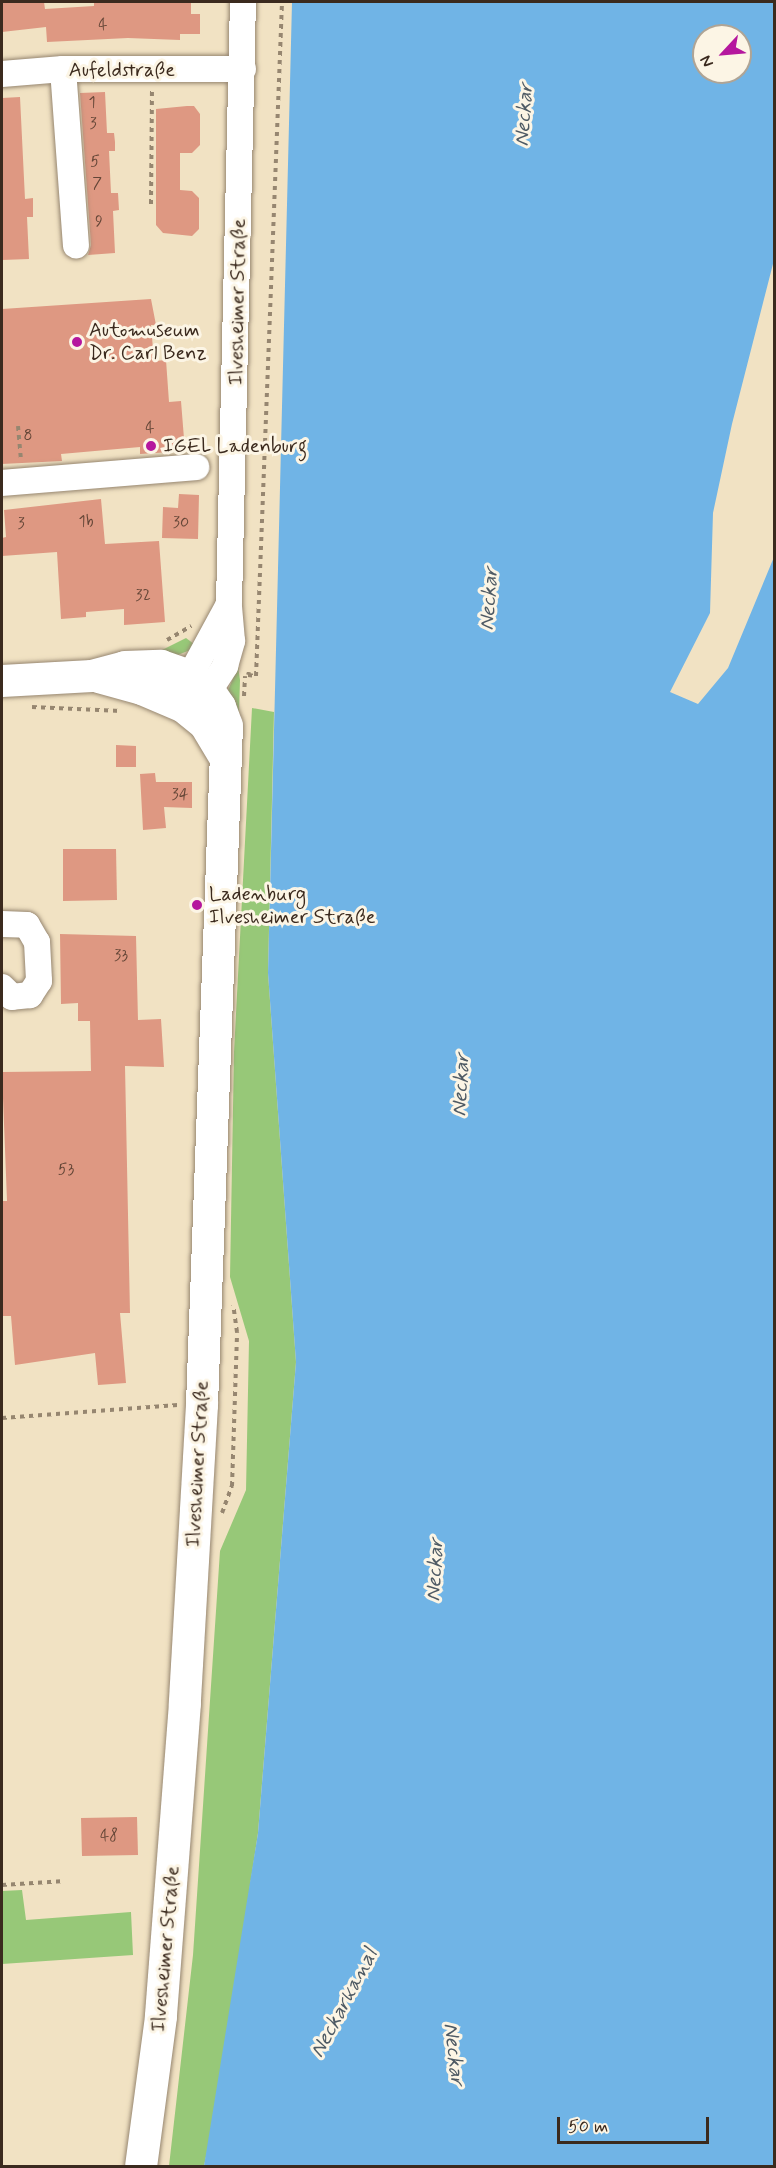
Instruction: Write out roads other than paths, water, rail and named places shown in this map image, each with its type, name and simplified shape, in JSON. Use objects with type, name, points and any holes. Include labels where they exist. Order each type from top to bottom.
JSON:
[{"type":"main road","points":[[2,681],[92,676],[144,665],[174,669],[194,691]]},
{"type":"main road","name":"Ilvesheimer Straße","points":[[141,2166],[161,2017],[202,1405],[226,759],[205,724],[194,691]]},
{"type":"street","name":"Ilvesheimer Straße","points":[[194,691],[229,603],[243,2]]},
{"type":"street","name":"Aufeldstraße","points":[[2,74],[63,69],[243,69]]},
{"type":"street","points":[[63,69],[76,246]]},
{"type":"street","points":[[12,482],[196,467]]},
{"type":"street","points":[[2,924],[27,925],[37,942],[39,981],[30,995],[12,996],[2,987]]},
{"type":"water","points":[[292,2],[774,2],[774,260],[732,424],[713,513],[710,613],[670,692],[698,704],[728,668],[774,557],[774,2166],[204,2166],[258,1833],[296,1362],[268,973]]},
{"type":"place","name":"Automuseum Dr. Carl Benz","points":[[77,342]]},
{"type":"place","name":"IGEL Ladenburg","points":[[151,446]]},
{"type":"place","name":"Ladenburg Ilvesheimer Straße","points":[[197,905]]},
{"type":"water label","name":"Neckar","points":[[524,115]]},
{"type":"water label","name":"Neckar","points":[[489,599]]},
{"type":"water label","name":"Neckar","points":[[461,1085]]},
{"type":"water label","name":"Neckar","points":[[435,1570]]},
{"type":"water label","name":"Neckarkanal","points":[[344,2003]]},
{"type":"water label","name":"Neckar","points":[[454,2054]]}]
